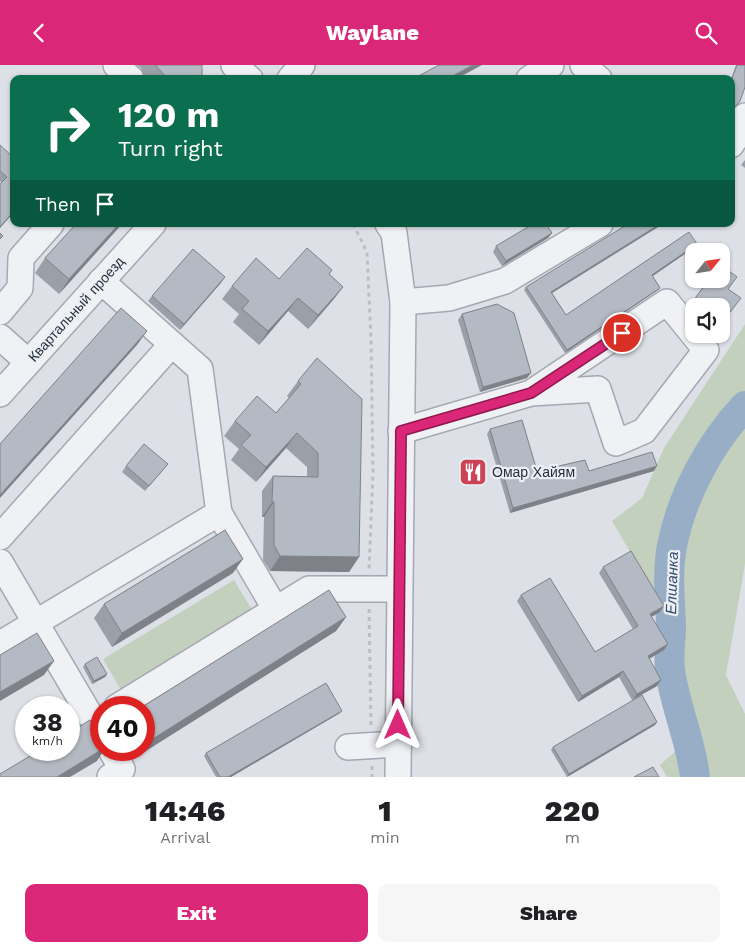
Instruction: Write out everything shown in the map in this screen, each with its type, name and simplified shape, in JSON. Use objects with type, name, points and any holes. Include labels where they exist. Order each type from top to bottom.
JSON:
[{"type":"street","points":[[116,65],[127,75]]},
{"type":"street","points":[[234,65],[245,75]]},
{"type":"street","points":[[293,75],[302,65]]},
{"type":"street","points":[[535,75],[551,65]]},
{"type":"street","points":[[583,65],[594,75]]},
{"type":"street","points":[[735,139],[740,132],[745,116]]},
{"type":"street","points":[[0,311],[20,288],[21,259],[48,227]]},
{"type":"street","name":"Квартальный проезд","points":[[0,395],[150,227]]},
{"type":"street","points":[[390,227],[394,233],[403,302],[398,777]]},
{"type":"street","points":[[403,302],[448,298],[505,281],[595,227]]},
{"type":"street","points":[[101,281],[200,369],[219,513],[276,610]]},
{"type":"street","points":[[401,431],[531,393],[598,389],[616,443],[644,431],[706,350],[667,303],[531,393]]},
{"type":"street","points":[[0,337],[28,362]]},
{"type":"street","points":[[0,537],[172,344]]},
{"type":"street","points":[[0,645],[219,513]]},
{"type":"street","points":[[0,562],[90,710]]},
{"type":"street","points":[[135,696],[309,589],[399,589]]},
{"type":"street","points":[[360,746],[398,744]]},
{"type":"street","points":[[110,777],[122,769],[117,761]]},
{"type":"path","points":[[197,70],[203,75]]},
{"type":"path","points":[[354,227],[367,252],[372,339],[372,473],[360,746],[372,777]]},
{"type":"green space","points":[[745,324],[745,564],[726,675],[745,714],[745,777],[667,777],[660,765],[697,732],[664,610],[612,521],[642,498],[664,448]]},
{"type":"green space","points":[[234,580],[252,610],[121,690],[103,659]]},
{"type":"building","points":[[155,65],[202,65],[202,75],[164,75]]},
{"type":"building","points":[[439,65],[473,65],[454,75],[420,75]]},
{"type":"building","points":[[737,65],[745,65],[745,87],[740,101],[735,107],[735,75],[733,75]]},
{"type":"building","points":[[0,145],[10,154],[10,216],[0,227],[0,184],[7,177],[0,171]]},
{"type":"building","points":[[73,227],[116,227],[69,279],[45,258]]},
{"type":"building","points":[[528,227],[548,227],[552,233],[506,261],[496,246]]},
{"type":"building","points":[[623,227],[655,227],[551,292],[566,315],[689,232],[696,243],[685,243],[685,252],[652,275],[660,288],[567,350],[526,287]]},
{"type":"building","points":[[307,248],[332,270],[329,274],[343,287],[318,315],[298,298],[268,331],[242,309],[249,301],[232,286],[256,258],[279,279]]},
{"type":"building","points":[[193,249],[225,277],[184,324],[152,296]]},
{"type":"building","points":[[730,272],[737,277],[730,286]]},
{"type":"building","points":[[703,288],[729,288],[741,298],[730,312],[730,298],[695,298]]},
{"type":"building","points":[[497,304],[514,313],[531,373],[483,387],[462,314]]},
{"type":"building","points":[[121,308],[147,331],[0,495],[0,444]]},
{"type":"building","points":[[317,358],[362,399],[359,557],[280,556],[274,545],[273,476],[318,477],[318,453],[297,433],[266,467],[241,445],[251,435],[235,421],[257,396],[276,413],[301,384],[298,381]]},
{"type":"building","points":[[522,420],[537,471],[585,460],[589,471],[652,452],[657,466],[513,508],[490,429]]},
{"type":"building","points":[[144,444],[168,464],[149,486],[126,466]]},
{"type":"building","points":[[225,530],[243,559],[122,633],[104,604]]},
{"type":"building","points":[[631,551],[664,606],[650,614],[668,644],[648,656],[661,680],[637,694],[623,671],[582,696],[521,595],[550,578],[595,652],[638,626],[603,567]]},
{"type":"building","points":[[329,590],[346,617],[155,737],[155,699]]},
{"type":"building","points":[[37,633],[54,661],[0,692],[0,655]]},
{"type":"building","points":[[97,657],[107,674],[94,681],[85,664]]},
{"type":"building","points":[[326,683],[342,711],[228,777],[220,777],[206,753]]},
{"type":"building","points":[[642,695],[657,722],[569,774],[553,747]]},
{"type":"building","points":[[90,720],[90,757],[57,777],[0,777],[0,774],[22,761],[80,761],[80,726]]},
{"type":"building","points":[[653,767],[659,777],[634,777]]},
{"type":"waterway","name":"Елшанка","points":[[695,777],[670,670],[670,556],[677,527],[690,489],[720,436],[745,406]]},
{"type":"place","name":"Омар Хайям","points":[[473,472]]},
{"type":"route","points":[[398,725],[401,431],[531,393],[622,333]]}]
